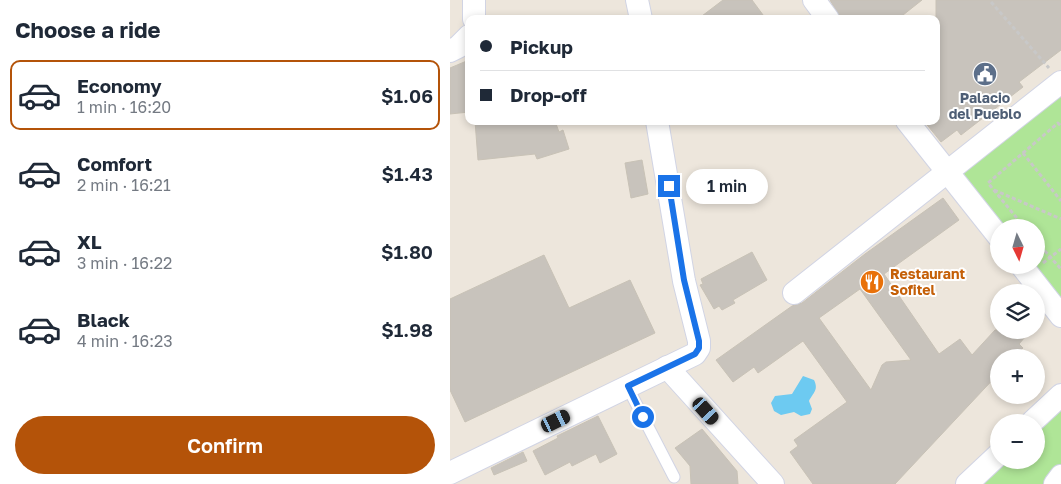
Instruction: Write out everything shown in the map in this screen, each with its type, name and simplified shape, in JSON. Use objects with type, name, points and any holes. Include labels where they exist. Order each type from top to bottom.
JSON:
[{"type":"street","points":[[474,0],[474,15]]},
{"type":"street","points":[[638,0],[640,15]]},
{"type":"street","points":[[814,0],[825,15]]},
{"type":"street","points":[[450,51],[458,47],[465,40]]},
{"type":"street","points":[[794,293],[1061,82]]},
{"type":"street","points":[[450,474],[695,354],[699,348],[699,341],[684,280],[658,125]]},
{"type":"street","points":[[910,125],[945,172],[990,226]]},
{"type":"street","points":[[1028,274],[1061,316]]},
{"type":"street","points":[[667,367],[772,484]]},
{"type":"street","points":[[1041,414],[1061,395]]},
{"type":"street","points":[[966,484],[990,462]]},
{"type":"street","points":[[1055,484],[1061,476]]},
{"type":"lane","points":[[628,386],[674,478]]},
{"type":"path","points":[[992,2],[1061,82]]},
{"type":"path","points":[[1018,219],[988,183],[1058,122],[1061,126]]},
{"type":"path","points":[[1023,153],[1061,201]]},
{"type":"path","points":[[994,189],[1061,218]]},
{"type":"path","points":[[1045,250],[1061,269]]},
{"type":"green space","points":[[1061,89],[1061,305],[1045,287],[1045,284],[1043,284],[1034,274],[1045,274],[1045,219],[990,219],[945,172]]},
{"type":"green space","points":[[1061,403],[1061,484],[971,484],[990,468],[1045,469],[1045,420]]},
{"type":"water","points":[[803,376],[814,380],[816,386],[809,401],[812,409],[810,414],[801,416],[794,412],[781,415],[774,411],[771,403],[775,396],[792,394]]},
{"type":"building","points":[[723,0],[752,0],[763,15],[703,15]]},
{"type":"building","points":[[830,0],[922,0],[903,15],[839,15]]},
{"type":"building","name":"Palacio del Pueblo","points":[[936,0],[1061,0],[1061,50],[1019,82],[1023,87],[961,135],[957,130],[941,142],[927,125],[940,125],[940,15],[936,15]]},
{"type":"building","points":[[465,62],[465,112],[450,114],[450,68]]},
{"type":"building","points":[[475,125],[556,125],[559,132],[563,130],[569,149],[537,159],[535,154],[478,160]]},
{"type":"building","points":[[642,160],[648,194],[631,198],[625,163]]},
{"type":"building","points":[[943,198],[959,220],[884,274],[939,354],[960,339],[972,355],[990,335],[990,339],[1023,339],[1019,344],[1023,348],[990,349],[990,383],[895,484],[813,484],[790,452],[798,446],[794,440],[847,402],[803,341],[758,373],[754,367],[733,382],[716,360],[792,306],[802,303],[865,254]],"holes":[[[860,289],[911,360],[886,362],[882,365],[871,390],[819,318]]]},
{"type":"building","points":[[752,252],[767,280],[733,300],[735,303],[722,310],[719,306],[714,309],[700,285],[703,284],[701,279]]},
{"type":"building","points":[[544,255],[569,308],[630,280],[655,333],[465,422],[450,390],[450,299]]},
{"type":"building","points":[[598,416],[617,454],[600,463],[596,454],[572,466],[570,462],[545,475],[533,451],[558,438],[557,436]]},
{"type":"building","points":[[702,429],[737,471],[738,484],[691,484],[690,466],[675,448]]},
{"type":"building","points":[[523,452],[527,461],[494,475],[491,468]]},
{"type":"place","name":"Palacio del Pueblo","points":[[985,74]]},
{"type":"place","name":"Restaurant Sofitel","points":[[872,282]]},
{"type":"route","points":[[643,417],[628,386],[695,354],[699,348],[699,341],[684,280],[669,186]]}]
